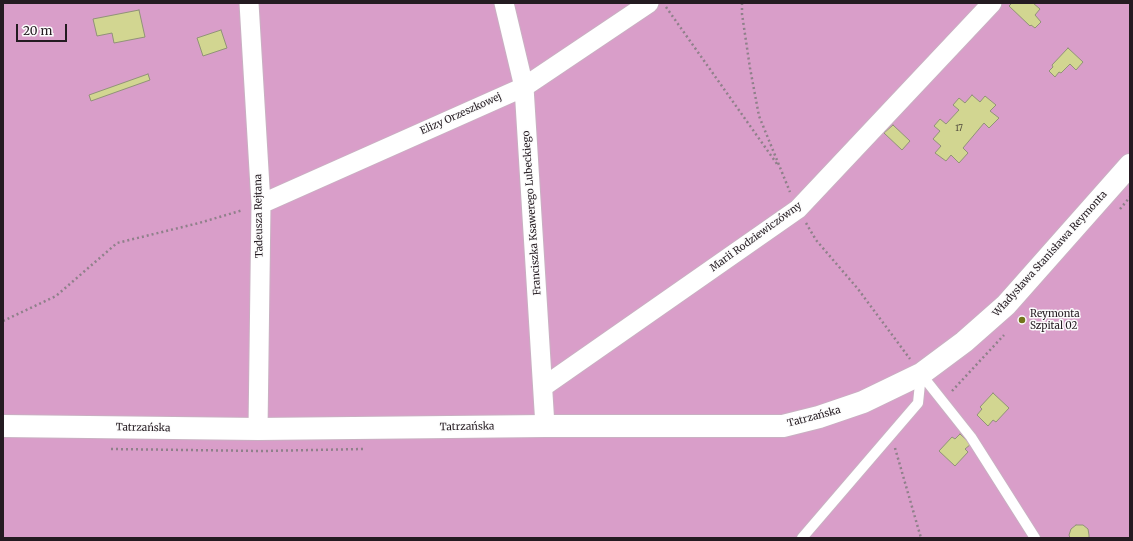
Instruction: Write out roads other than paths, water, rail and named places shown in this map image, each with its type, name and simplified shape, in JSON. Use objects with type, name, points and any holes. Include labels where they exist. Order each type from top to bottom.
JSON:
[{"type":"street","name":"Tadeusza Rejtana","points":[[249,3],[260,204],[258,430]]},
{"type":"street","name":"Franciszka Ksawerego Lubeckiego","points":[[504,3],[524,86],[545,426]]},
{"type":"street","name":"Elizy Orzeszkowej","points":[[260,204],[524,86],[649,3]]},
{"type":"street","name":"Marii Rodziewiczówny","points":[[542,387],[798,209],[992,3]]},
{"type":"street","name":"Władysława Stanisława Reymonta","points":[[921,374],[964,342],[1006,305],[1130,164]]},
{"type":"street","name":"Tatrzańska","points":[[3,426],[258,430],[545,426],[783,426],[819,417],[863,402],[921,374]]},
{"type":"lane","points":[[802,538],[918,403],[921,374]]},
{"type":"lane","points":[[921,374],[942,402],[971,436],[1035,538]]},
{"type":"place","name":"Reymonta Szpital 02","points":[[1022,320]]}]
